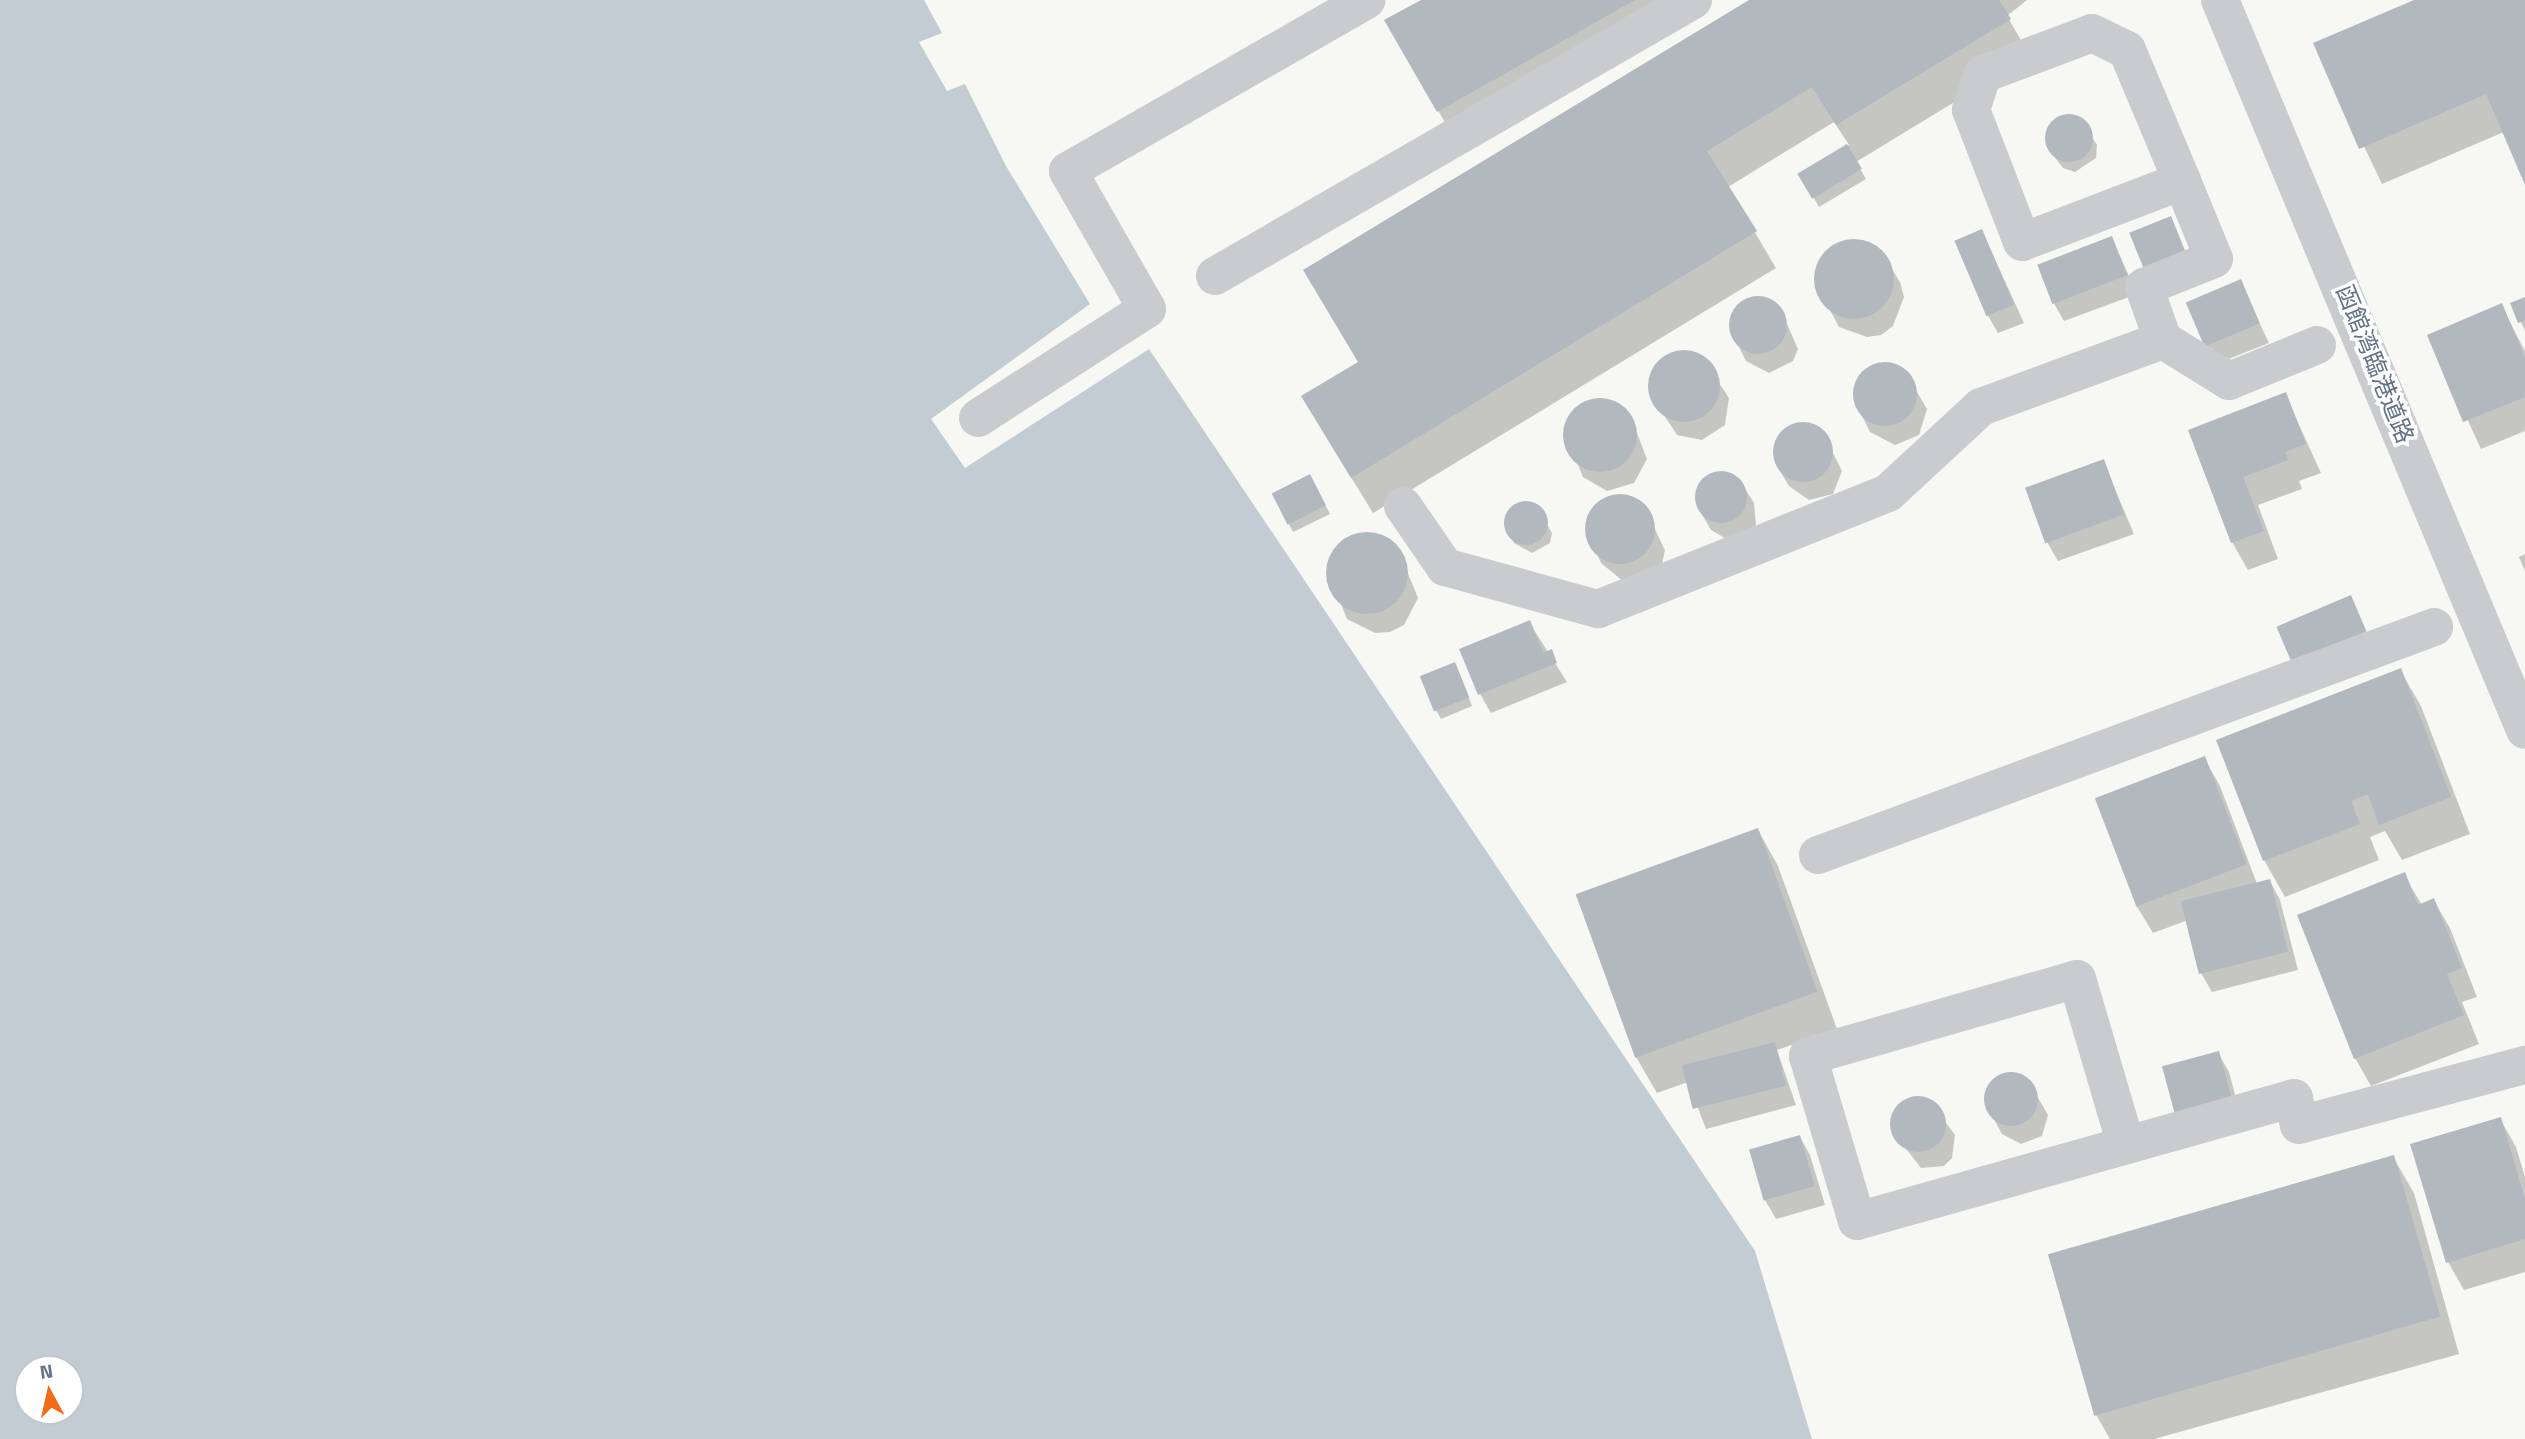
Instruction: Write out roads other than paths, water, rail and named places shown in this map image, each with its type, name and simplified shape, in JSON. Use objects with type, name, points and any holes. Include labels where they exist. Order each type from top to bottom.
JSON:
[{"type":"street","points":[[978,418],[1147,309],[1068,171],[1366,0]]},
{"type":"street","points":[[1215,276],[1693,0]]},
{"type":"street","name":"函館湾臨港道路","points":[[2220,0],[2525,730]]},
{"type":"street","points":[[2182,181],[2022,242],[1971,110],[1983,74],[2092,33],[2127,50],[2182,181],[2214,259],[2144,287],[2164,340],[2229,381],[2317,345]]},
{"type":"street","points":[[1403,506],[1445,567],[1598,609],[1888,494],[1981,407],[2164,340]]},
{"type":"street","points":[[1818,855],[2434,627]]},
{"type":"street","points":[[2126,1145],[2077,978],[1808,1056],[1857,1221],[2294,1098],[2299,1125],[2525,1065]]}]
